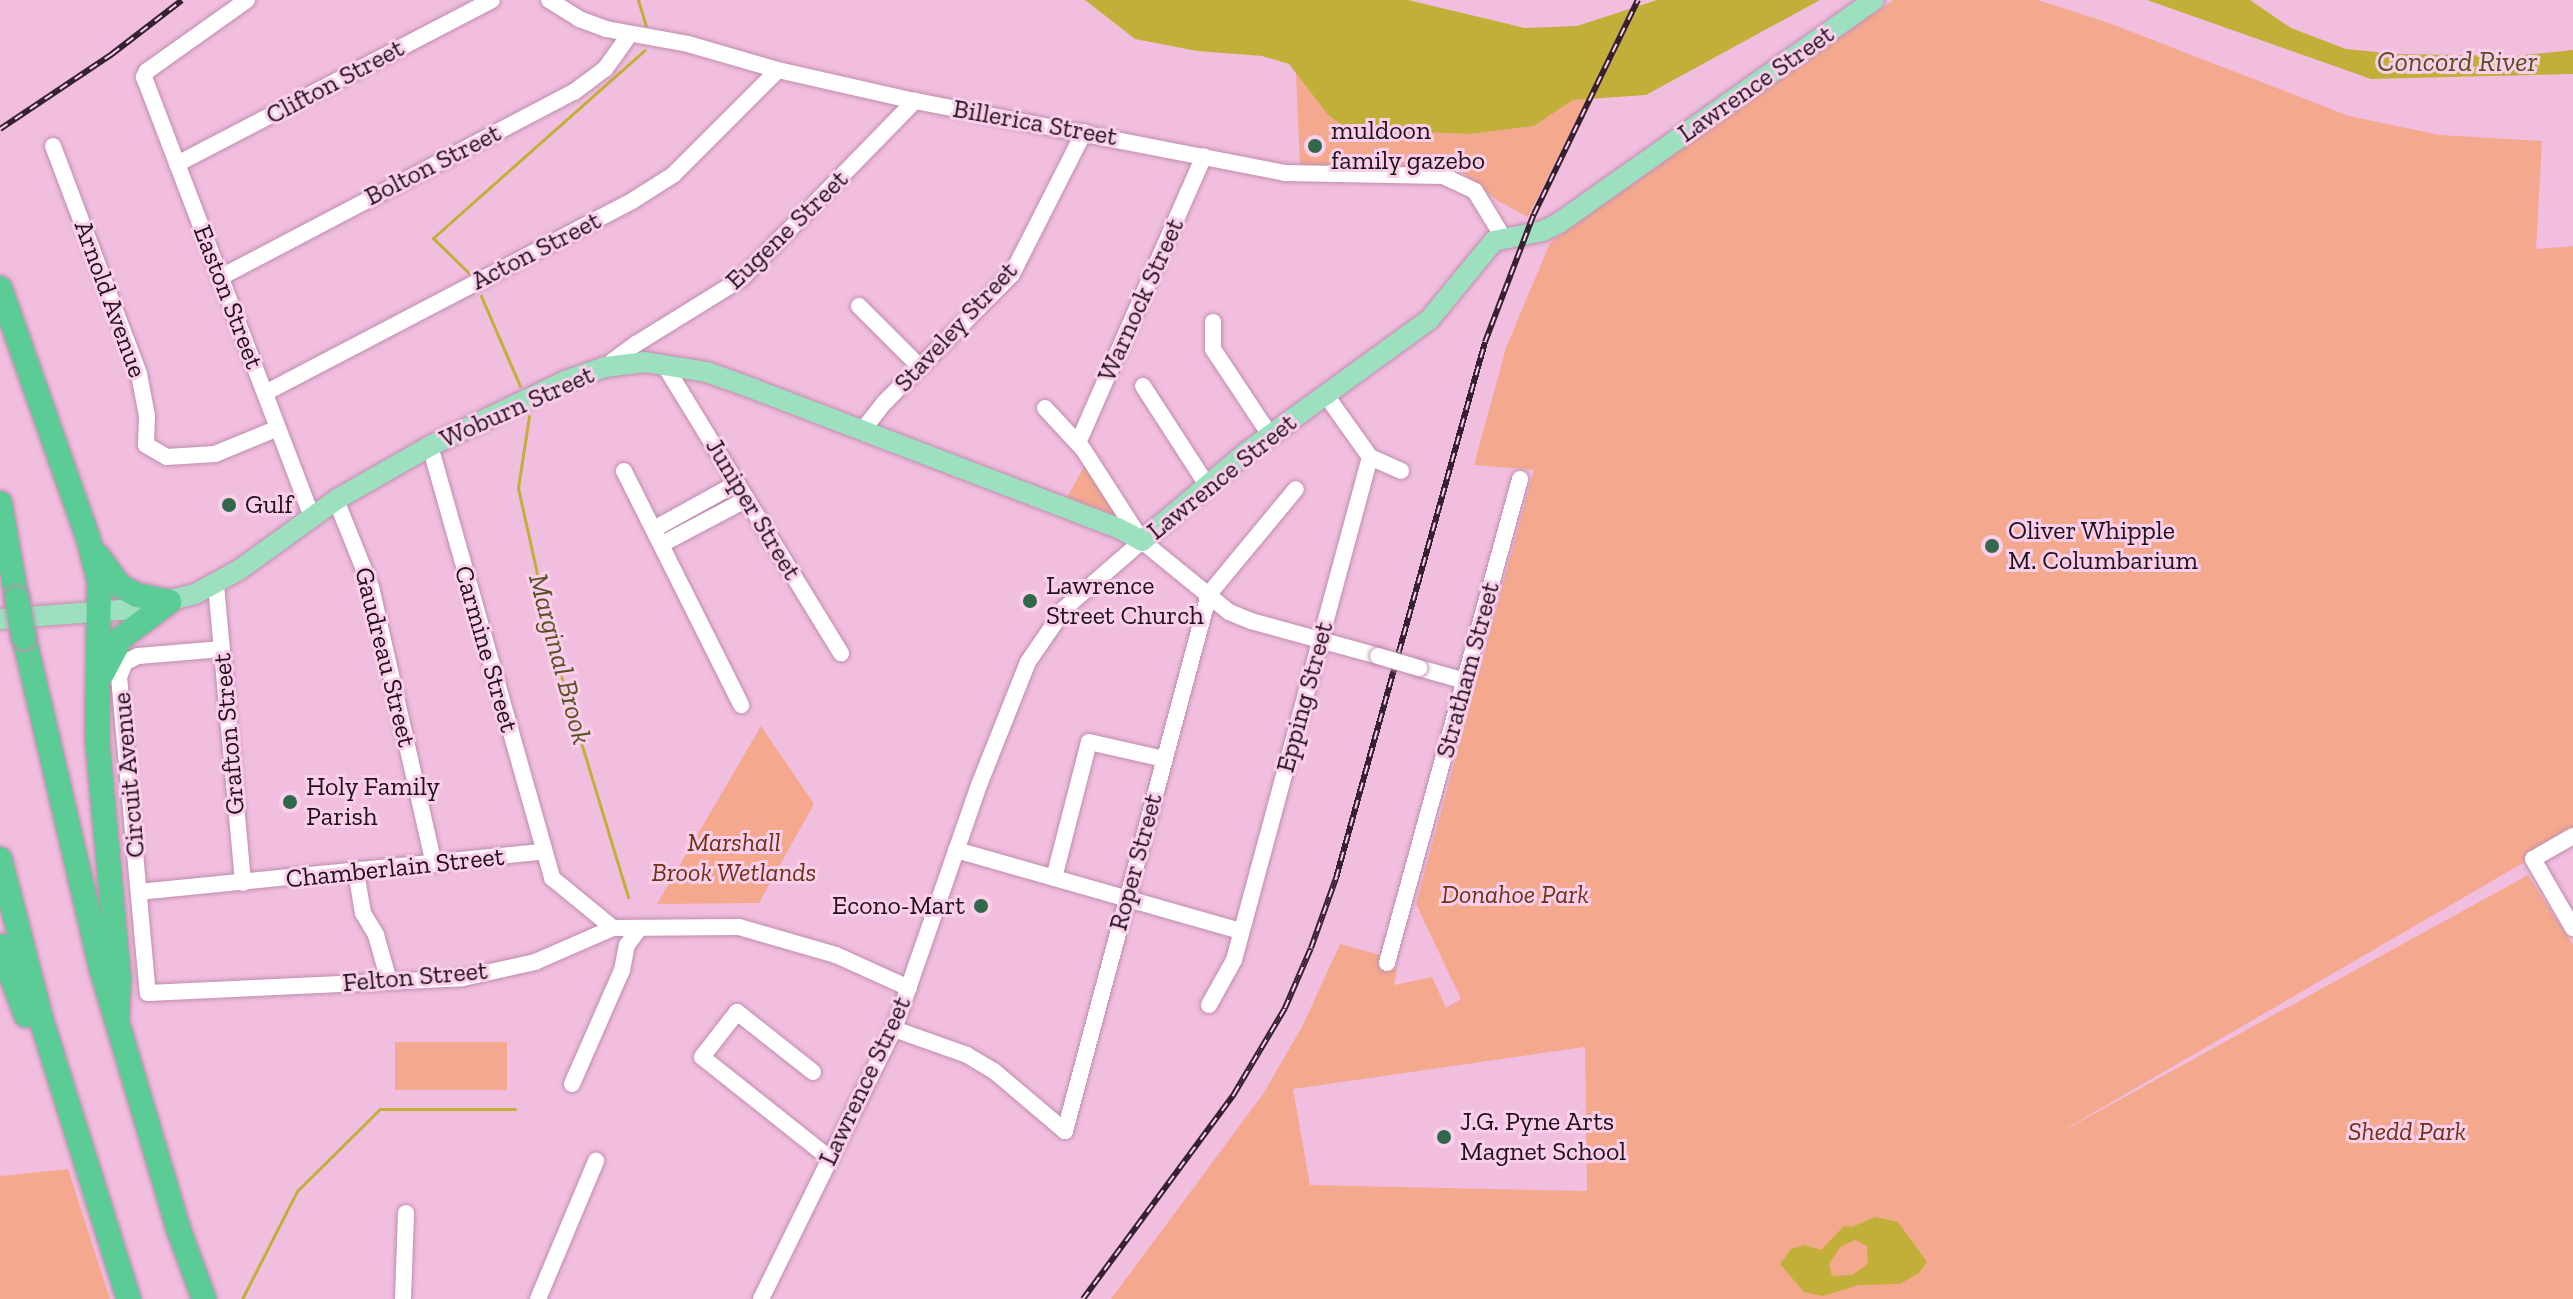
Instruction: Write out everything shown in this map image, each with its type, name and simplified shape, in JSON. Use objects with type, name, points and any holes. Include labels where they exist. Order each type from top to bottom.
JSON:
[{"type":"highway","points":[[0,288],[88,538],[99,581],[99,777],[119,978],[117,1019]]},
{"type":"highway","points":[[0,503],[24,637],[67,833],[178,1228],[204,1299]]},
{"type":"highway","points":[[88,538],[120,586],[137,595],[169,602]]},
{"type":"highway","points":[[98,696],[103,670],[121,638],[169,602]]},
{"type":"highway","points":[[0,859],[41,1019],[129,1299]]},
{"type":"highway","points":[[0,946],[88,1175]]},
{"type":"main road","name":"Lawrence Street","points":[[1142,541],[1270,435],[1429,320],[1452,296],[1486,247],[1503,237],[1543,231],[1567,218],[1874,0]]},
{"type":"main road","name":"Woburn Street","points":[[0,619],[97,613],[169,602],[216,585],[336,500],[430,446],[565,381],[605,367],[645,362],[707,372],[1103,522],[1142,541]]},
{"type":"street","name":"Easton Street","points":[[247,0],[147,71],[144,77],[312,516]]},
{"type":"street","name":"Clifton Street","points":[[177,164],[492,0]]},
{"type":"street","name":"Billerica Street","points":[[549,0],[579,19],[630,34],[688,44],[778,70],[915,101],[1301,175],[1424,175],[1455,180],[1484,201],[1503,237]]},
{"type":"street","name":"Bolton Street","points":[[221,277],[574,92],[605,69],[630,34]]},
{"type":"street","name":"Acton Street","points":[[265,393],[632,201],[673,175],[778,70]]},
{"type":"street","name":"Eugene Street","points":[[605,367],[636,344],[741,279],[915,101]]},
{"type":"street","name":"Staveley Street","points":[[862,431],[1012,274],[1084,132]]},
{"type":"street","name":"Arnold Avenue","points":[[53,146],[139,374],[147,416],[146,445],[153,452],[167,457],[215,454],[278,428]]},
{"type":"street","name":"Warnock Street","points":[[1078,443],[1204,156]]},
{"type":"street","points":[[859,306],[920,367]]},
{"type":"street","points":[[1213,322],[1213,349],[1270,435]]},
{"type":"street","name":"Juniper Street","points":[[665,366],[841,653]]},
{"type":"street","points":[[1143,386],[1207,485]]},
{"type":"street","points":[[1326,395],[1370,457],[1401,471]]},
{"type":"street","points":[[1045,408],[1078,443],[1118,499],[1142,541],[1240,617],[1465,681]]},
{"type":"street","name":"Carmine Street","points":[[430,446],[543,852]]},
{"type":"street","name":"Epping Street","points":[[1209,1005],[1228,974],[1241,931],[1370,457]]},
{"type":"street","points":[[624,471],[741,705]]},
{"type":"street","name":"Stratham Street","points":[[1387,963],[1520,479]]},
{"type":"street","points":[[658,537],[737,483]]},
{"type":"street","points":[[1209,594],[1296,489]]},
{"type":"street","points":[[658,537],[747,499]]},
{"type":"street","name":"Gaudreau Street","points":[[336,500],[371,587],[434,864]]},
{"type":"street","name":"Lawrence Street","points":[[761,1299],[894,1029],[956,850],[1028,662],[1065,608],[1142,541]]},
{"type":"street","name":"Grafton Street","points":[[216,585],[243,883]]},
{"type":"street","name":"Roper Street","points":[[894,1029],[967,1055],[994,1071],[1065,1131],[1209,594]]},
{"type":"street","name":"Circuit Avenue","points":[[139,892],[119,677],[125,662],[138,656],[222,649]]},
{"type":"street","points":[[1054,878],[1089,742],[1164,759]]},
{"type":"street","points":[[2573,836],[2533,859],[2573,928]]},
{"type":"street","points":[[956,850],[1241,931]]},
{"type":"street","points":[[543,852],[552,878],[613,928]]},
{"type":"street","name":"Chamberlain Street","points":[[139,892],[543,852]]},
{"type":"street","points":[[356,872],[363,913],[376,935],[389,981]]},
{"type":"street","name":"Felton Street","points":[[139,892],[148,993],[463,978],[535,962],[613,928],[739,927],[836,955],[909,988]]},
{"type":"street","points":[[572,1084],[622,970],[627,945],[639,929]]},
{"type":"street","points":[[813,1072],[737,1012],[702,1057],[829,1158]]},
{"type":"street","points":[[538,1299],[596,1161]]},
{"type":"street","points":[[403,1299],[406,1213]]},
{"type":"green space","points":[[1893,0],[2038,0],[2109,23],[2349,116],[2440,135],[2542,141],[2536,249],[2573,246],[2573,834],[2050,1138],[2528,875],[2573,945],[2573,1299],[1111,1299],[1263,1094],[1303,1025],[1340,944],[1380,955],[1378,964],[1397,969],[1394,985],[1432,977],[1446,1008],[1461,999],[1416,904],[1534,470],[1474,465],[1506,348],[1550,243]],"holes":[[[1585,1047],[1587,1191],[1310,1185],[1293,1089]]]},
{"type":"green space","points":[[1296,73],[1328,115],[1354,134],[1388,138],[1418,132],[1470,134],[1534,126],[1573,100],[1587,99],[1528,217],[1498,201],[1459,170],[1300,166]]},
{"type":"green space","points":[[1087,462],[1121,517],[1067,497]]},
{"type":"green space","name":"Marshall Brook Wetlands","points":[[761,726],[814,804],[759,903],[657,904]]},
{"type":"green space","points":[[395,1042],[507,1042],[507,1090],[395,1090]]},
{"type":"green space","points":[[68,1169],[110,1299],[0,1299],[0,1176]]},
{"type":"water","points":[[1085,0],[1408,0],[1525,28],[1577,26],[1657,0],[1820,0],[1646,95],[1573,100],[1534,126],[1470,134],[1418,132],[1389,138],[1354,134],[1328,115],[1289,64],[1262,56],[1197,51],[1135,39]]},
{"type":"water","name":"Concord River","points":[[2147,0],[2250,0],[2291,28],[2346,49],[2397,54],[2515,56],[2573,50],[2573,74],[2371,79]]},
{"type":"water","points":[[1875,1217],[1898,1222],[1927,1262],[1919,1273],[1900,1284],[1859,1285],[1823,1296],[1804,1292],[1780,1264],[1791,1249],[1804,1245],[1821,1250],[1844,1226],[1852,1227]],"holes":[[[1855,1240],[1867,1246],[1868,1264],[1852,1275],[1832,1276],[1829,1264],[1840,1247]]]},
{"type":"waterway","name":"Marginal Brook","points":[[638,0],[646,26]]},
{"type":"waterway","name":"Marginal Brook","points":[[471,275],[433,238],[645,50]]},
{"type":"waterway","name":"Marginal Brook","points":[[481,296],[520,386]]},
{"type":"waterway","name":"Marginal Brook","points":[[529,416],[518,488],[556,660],[628,897]]},
{"type":"waterway","name":"Marginal Brook","points":[[242,1299],[297,1191],[380,1109],[515,1109]]},
{"type":"railway","points":[[0,129],[112,54],[182,0]]},
{"type":"railway","points":[[1083,1299],[1234,1094],[1285,1008],[1311,948],[1336,878],[1485,342],[1534,214],[1638,0]]},
{"type":"place","name":"muldoon family gazebo","points":[[1315,146]]},
{"type":"place","name":"Gulf","points":[[229,505]]},
{"type":"place","name":"Oliver Whipple M. Columbarium","points":[[1992,546]]},
{"type":"place","name":"Lawrence Street Church","points":[[1030,601]]},
{"type":"place","name":"Holy Family Parish","points":[[290,802]]},
{"type":"place","name":"Econo-Mart","points":[[981,906]]},
{"type":"place","name":"J.G. Pyne Arts Magnet School","points":[[1444,1137]]},
{"type":"park label","name":"Donahoe Park","points":[[1515,895]]},
{"type":"park label","name":"Shedd Park","points":[[2407,1132]]}]
